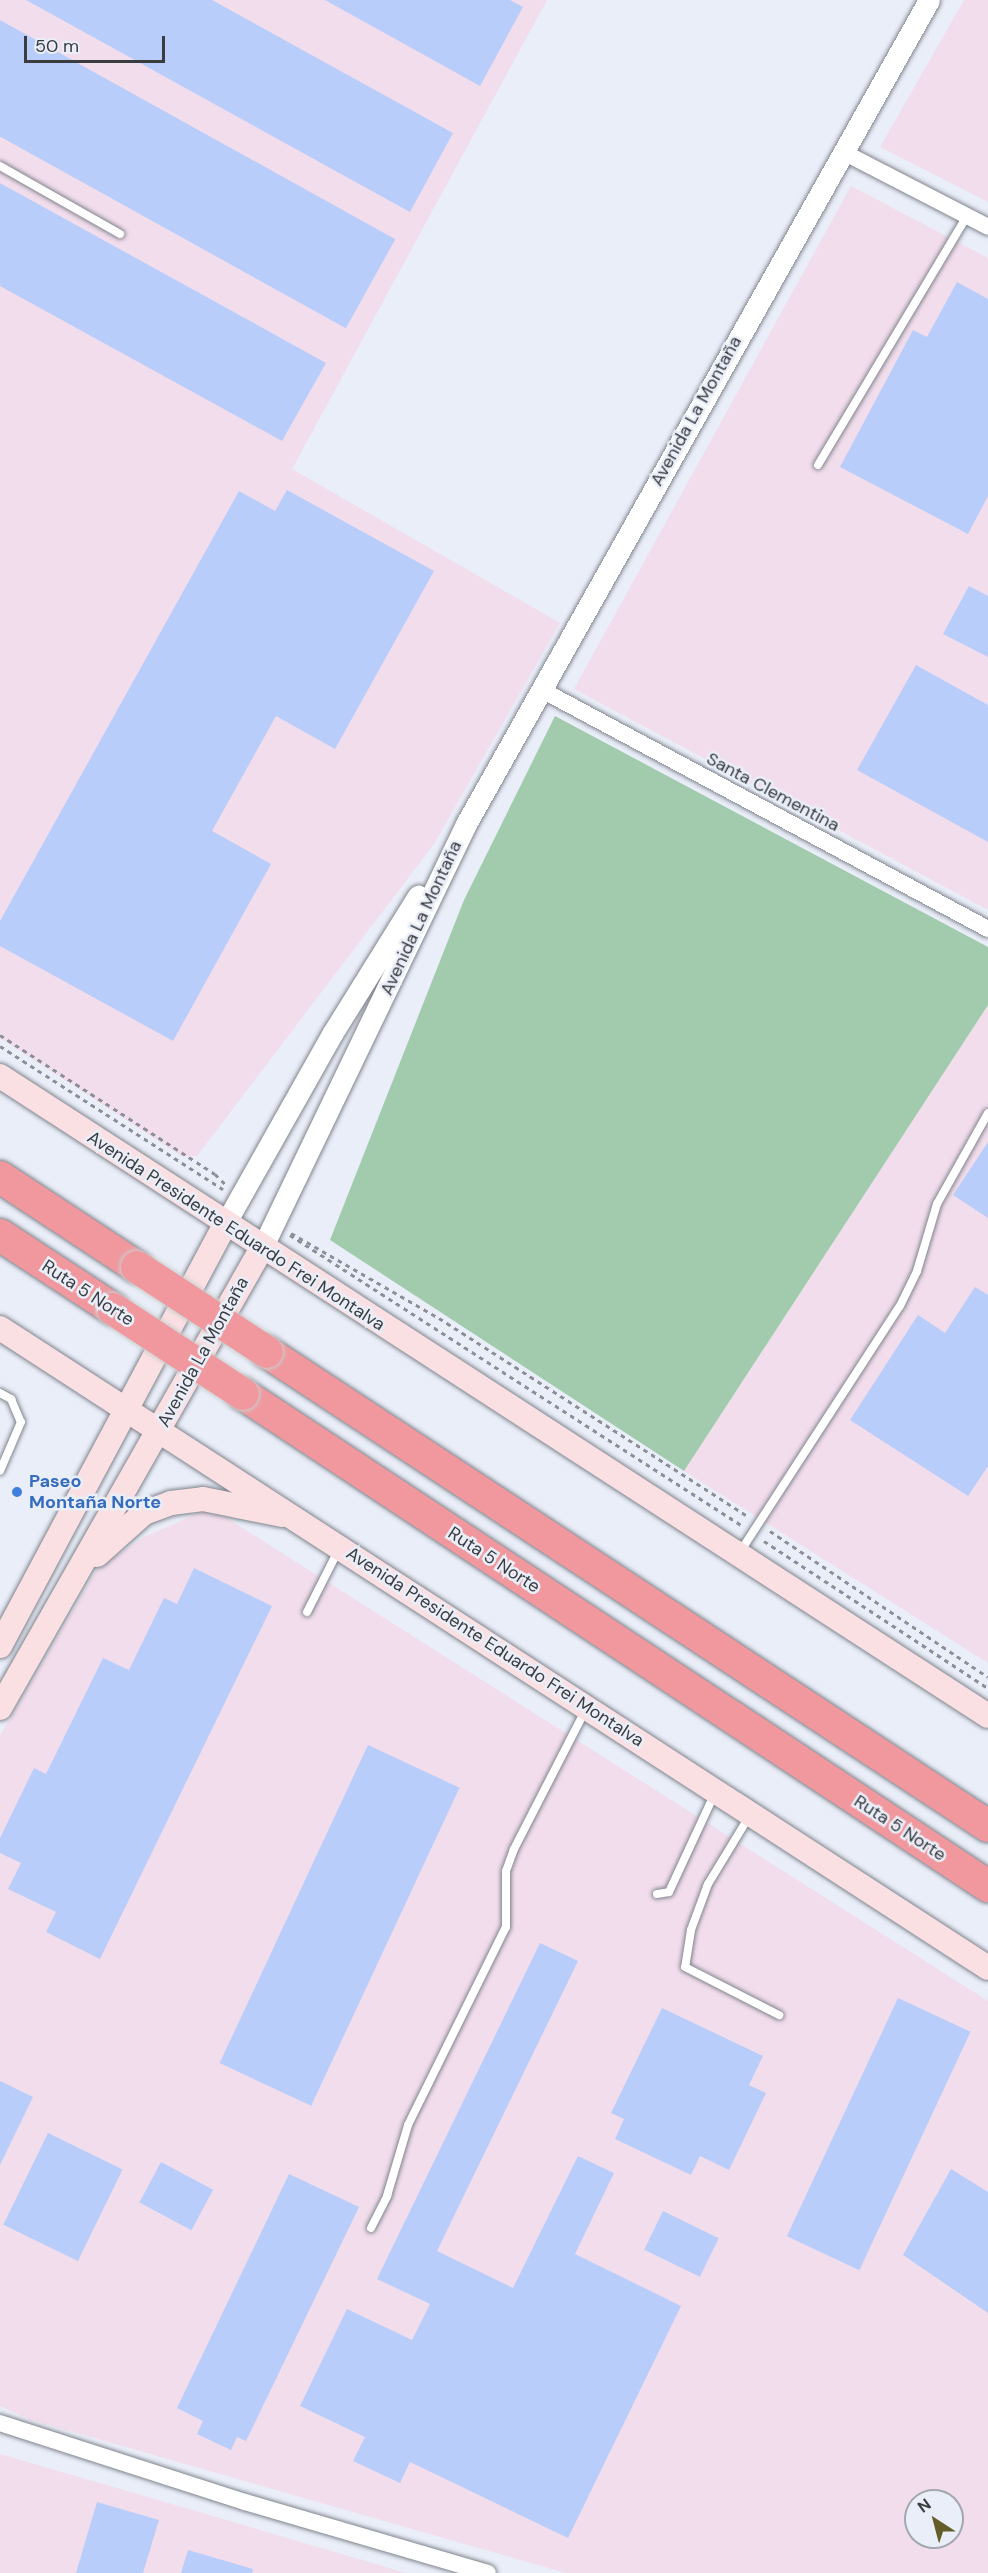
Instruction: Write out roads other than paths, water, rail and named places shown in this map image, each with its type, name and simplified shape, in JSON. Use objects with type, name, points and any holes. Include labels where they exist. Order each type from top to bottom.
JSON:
[{"type":"highway","points":[[0,1177],[988,1827]]},
{"type":"highway","name":"Ruta 5 Norte","points":[[0,1235],[988,1886]]},
{"type":"main road","name":"Avenida Presidente Eduardo Frei Montalva","points":[[0,1076],[262,1248],[988,1716]]},
{"type":"main road","name":"Avenida La Montaña","points":[[0,1646],[225,1224]]},
{"type":"main road","name":"Avenida La Montaña","points":[[0,1708],[262,1248]]},
{"type":"main road","name":"Avenida Presidente Eduardo Frei Montalva","points":[[0,1328],[128,1408],[988,1968]]},
{"type":"main road","points":[[65,1594],[115,1536],[158,1506],[203,1499],[300,1520]]},
{"type":"street","name":"Avenida La Montaña","points":[[262,1248],[465,824],[928,0]]},
{"type":"street","points":[[843,152],[988,227]]},
{"type":"street","name":"Santa Clementina","points":[[540,689],[988,930]]},
{"type":"street","name":"Avenida La Montaña","points":[[225,1224],[368,974],[465,824]]},
{"type":"street","points":[[0,2423],[245,2502],[488,2573]]},
{"type":"lane","points":[[0,166],[120,234]]},
{"type":"lane","points":[[818,465],[967,216]]},
{"type":"lane","points":[[737,1555],[900,1306],[917,1271],[937,1204],[988,1113]]},
{"type":"lane","points":[[0,1393],[11,1399],[21,1422],[0,1471]]},
{"type":"lane","points":[[307,1612],[341,1546]]},
{"type":"lane","points":[[371,2228],[387,2196],[408,2124],[506,1927],[506,1871],[514,1848],[587,1707]]},
{"type":"lane","points":[[657,1894],[669,1892],[716,1791]]},
{"type":"lane","points":[[751,1814],[708,1884],[692,1930],[685,1966],[779,2014]]},
{"type":"place","name":"Paseo Montaña Norte","points":[[17,1492]]}]
